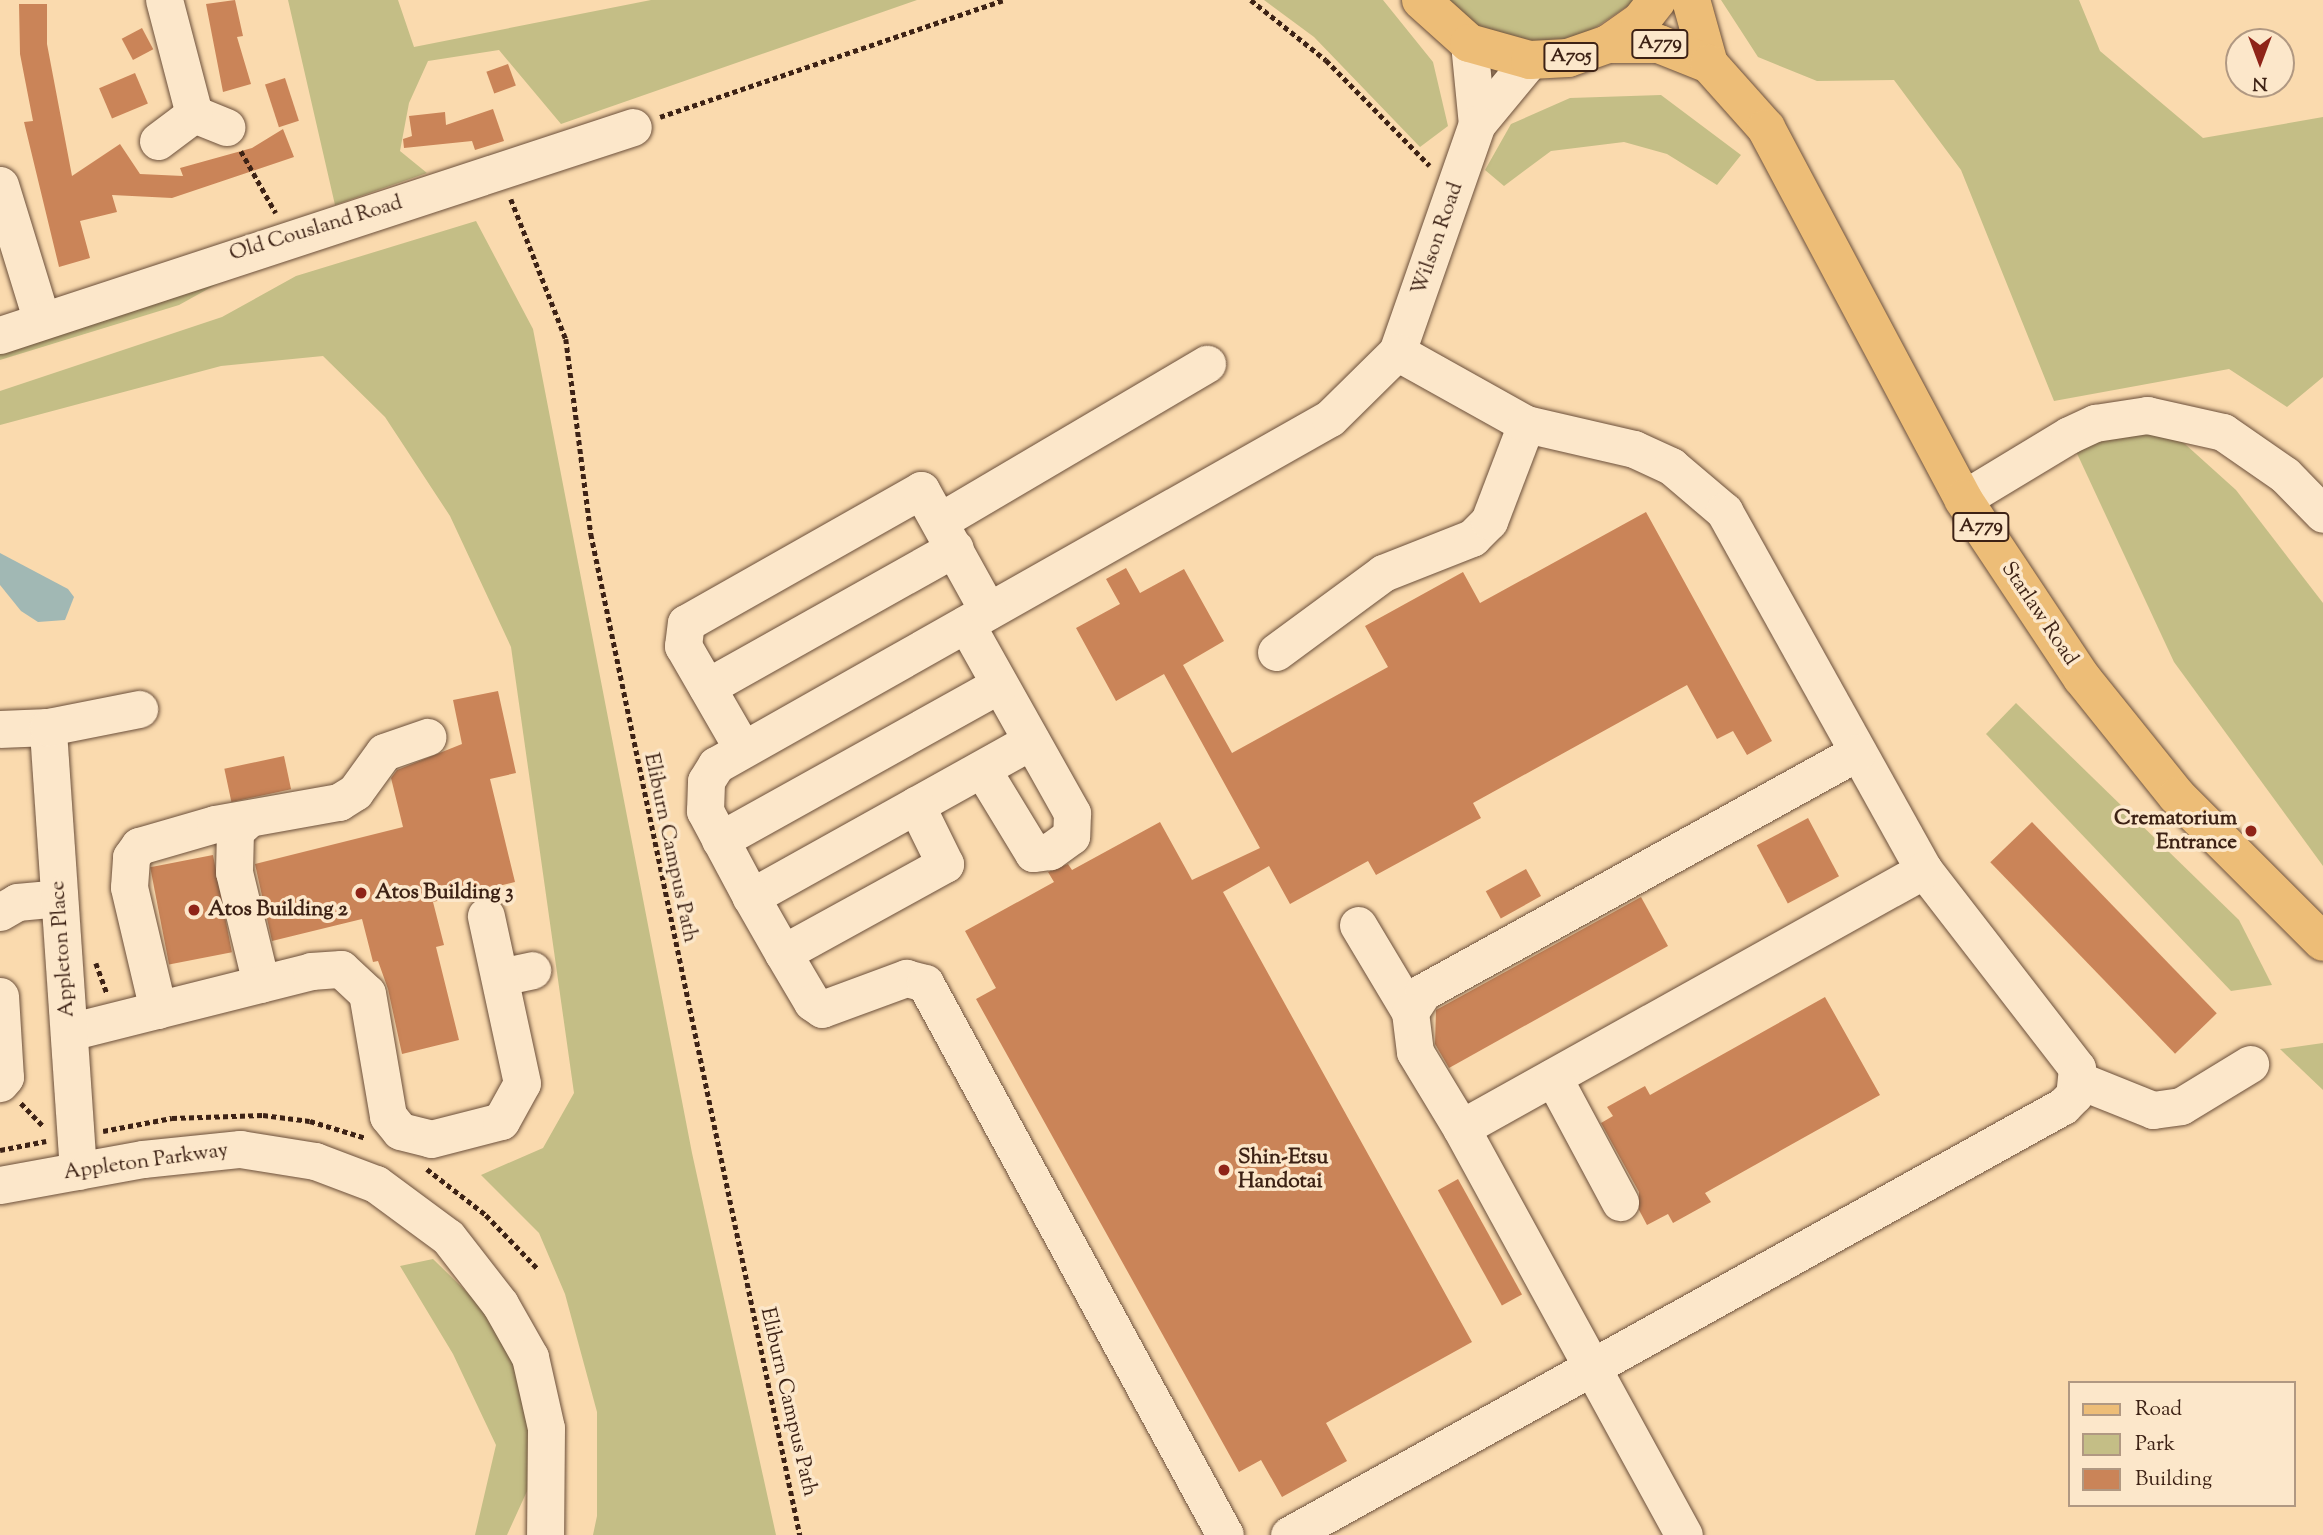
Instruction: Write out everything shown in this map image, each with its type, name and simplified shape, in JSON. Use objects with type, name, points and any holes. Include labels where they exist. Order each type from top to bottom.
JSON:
[{"type":"main road","name":"A705","points":[[1421,0],[1469,43],[1530,60],[1568,58],[1608,44],[1640,22],[1657,0]]},
{"type":"main road","name":"A779","points":[[1691,0],[1709,64]]},
{"type":"main road","name":"A779","points":[[1608,44],[1659,44],[1709,64]]},
{"type":"main road","name":"Starlaw Road","points":[[1709,64],[1766,128],[1963,499],[2082,678],[2160,774],[2323,942]]},
{"type":"street","points":[[164,0],[194,114]]},
{"type":"street","name":"Wilson Road","points":[[1469,43],[1477,124]]},
{"type":"street","name":"Wilson Road","points":[[1397,352],[1477,124],[1530,60]]},
{"type":"street","points":[[194,114],[227,127]]},
{"type":"street","points":[[158,141],[194,114]]},
{"type":"street","name":"Old Cousland Road","points":[[0,335],[41,318],[282,238],[502,171],[633,127]]},
{"type":"street","points":[[1,196],[41,318]]},
{"type":"street","points":[[1225,1535],[925,984],[906,978],[822,1009],[812,1002],[705,811],[706,780],[716,765],[742,748],[1330,418],[1397,352],[1526,424],[1634,449],[1701,487],[1742,539],[1924,870],[2071,1057],[2078,1080],[2063,1105],[1289,1535]]},
{"type":"street","points":[[707,687],[947,535],[1207,364]]},
{"type":"street","points":[[1963,499],[2078,431],[2147,415],[2223,432],[2318,505]]},
{"type":"street","points":[[1276,652],[1383,573],[1472,538],[1489,521],[1526,424]]},
{"type":"street","points":[[742,748],[683,646],[686,623],[921,490],[947,535],[999,685],[1072,813],[1071,836],[1059,846],[1042,853],[1025,845],[982,769]]},
{"type":"street","points":[[720,840],[999,685]]},
{"type":"street","points":[[0,729],[48,727],[139,709]]},
{"type":"street","name":"Appleton Place","points":[[48,727],[78,1171]]},
{"type":"street","points":[[158,1010],[129,887],[131,857],[151,839],[339,802],[355,792],[384,752],[427,737]]},
{"type":"street","points":[[751,897],[1031,741]]},
{"type":"street","points":[[1410,1012],[1423,992],[1857,752]]},
{"type":"street","points":[[783,953],[945,863],[916,805]]},
{"type":"street","points":[[245,822],[235,831],[234,872],[261,984]]},
{"type":"street","points":[[1461,1128],[1924,870]]},
{"type":"street","points":[[0,912],[18,902],[59,898]]},
{"type":"street","points":[[69,1032],[261,984],[341,969],[359,980],[367,993],[388,1116],[400,1131],[431,1139],[501,1121],[514,1105],[522,1083],[516,974],[486,916]]},
{"type":"street","points":[[1358,925],[1410,1012],[1415,1052],[1461,1128],[1590,1370],[1684,1535]]},
{"type":"street","points":[[0,996],[5,1077],[0,1083]]},
{"type":"street","points":[[2078,1080],[2153,1110],[2181,1106],[2250,1064]]},
{"type":"street","points":[[1553,1077],[1620,1202]]},
{"type":"street","name":"Appleton Parkway","points":[[0,1185],[193,1153],[264,1151],[315,1161],[376,1184],[420,1212],[481,1278],[530,1357],[546,1428],[545,1535]]},
{"type":"path","points":[[633,127],[1003,0]]},
{"type":"path","points":[[1251,0],[1326,60],[1453,194]]},
{"type":"path","points":[[227,127],[279,216],[282,238]]},
{"type":"path","name":"Eliburn Campus Path","points":[[502,171],[566,339],[607,615],[800,1535]]},
{"type":"path","points":[[93,954],[113,1021]]},
{"type":"path","points":[[0,1083],[56,1139]]},
{"type":"path","points":[[99,1118],[100,1132]]},
{"type":"green space","points":[[288,0],[398,0],[414,47],[651,0],[917,0],[561,124],[499,50],[428,61],[409,103],[400,151],[427,173],[335,205]]},
{"type":"green space","points":[[1264,0],[1383,0],[1433,62],[1448,126],[1420,147],[1314,37]]},
{"type":"green space","points":[[1438,0],[1637,0],[1575,41],[1514,44],[1469,28]]},
{"type":"green space","points":[[1721,0],[2079,0],[2100,51],[2203,138],[2323,117],[2323,377],[2287,407],[2229,369],[2054,401],[1961,170],[1894,80],[1817,81],[1758,57]]},
{"type":"green space","points":[[1661,95],[1741,155],[1717,185],[1667,154],[1624,142],[1551,151],[1504,186],[1485,170],[1511,124],[1570,98]]},
{"type":"green space","points":[[476,221],[533,329],[692,1153],[776,1535],[593,1535],[597,1516],[597,1412],[565,1294],[539,1233],[481,1175],[543,1148],[574,1093],[511,647],[450,516],[385,417],[323,356],[221,366],[0,425],[0,391],[222,317],[296,276]]},
{"type":"green space","points":[[226,279],[179,305],[0,360],[0,348]]},
{"type":"green space","points":[[2115,430],[2175,435],[2236,490],[2323,603],[2323,866],[2174,662],[2074,447]]},
{"type":"green space","points":[[2016,703],[2239,920],[2272,985],[2231,991],[1986,734]]},
{"type":"green space","points":[[2323,1043],[2323,1090],[2280,1049]]},
{"type":"green space","points":[[433,1259],[481,1306],[520,1374],[531,1438],[528,1489],[507,1535],[475,1535],[496,1445],[453,1354],[400,1266]]},
{"type":"water","points":[[0,553],[68,589],[74,597],[65,620],[38,622],[21,611],[0,585]]},
{"type":"building","points":[[235,0],[243,36],[237,37],[251,84],[223,92],[206,4]]},
{"type":"building","points":[[19,4],[47,4],[47,44],[72,176],[120,144],[140,174],[183,176],[180,168],[252,148],[283,129],[294,157],[172,198],[112,195],[117,212],[80,221],[90,258],[59,267],[24,122],[33,121],[20,54]]},
{"type":"building","points":[[142,28],[153,49],[133,60],[122,39]]},
{"type":"building","points":[[508,64],[516,86],[494,93],[486,72]]},
{"type":"building","points":[[135,73],[148,103],[112,119],[99,88]]},
{"type":"building","points":[[285,78],[299,121],[279,127],[265,84]]},
{"type":"building","points":[[493,109],[504,141],[475,150],[472,141],[404,148],[403,139],[412,136],[409,116],[445,112],[446,125]]},
{"type":"building","name":"Shin-Etsu Handotai","points":[[1646,512],[1772,741],[1747,755],[1733,731],[1717,739],[1687,685],[1473,803],[1481,818],[1376,875],[1368,861],[1290,904],[1269,866],[1223,892],[1472,1342],[1326,1423],[1347,1461],[1282,1497],[1261,1460],[1239,1472],[976,999],[996,988],[965,931],[1054,882],[1048,872],[1068,864],[1072,870],[1160,822],[1192,880],[1260,848],[1164,674],[1116,701],[1076,628],[1120,604],[1106,579],[1126,568],[1140,593],[1184,569],[1224,641],[1183,665],[1232,753],[1388,667],[1365,626],[1463,572],[1480,603]]},
{"type":"building","name":"Atos Building 3","points":[[498,691],[516,773],[490,779],[515,882],[433,902],[444,945],[436,947],[459,1040],[402,1054],[388,989],[378,961],[373,962],[362,919],[272,941],[255,864],[403,827],[391,778],[397,770],[462,744],[453,700]]},
{"type":"building","points":[[284,756],[291,789],[231,802],[224,769]]},
{"type":"building","points":[[1808,818],[1839,876],[1788,904],[1757,845]]},
{"type":"building","points":[[2032,822],[2217,1013],[2175,1054],[1990,862]]},
{"type":"building","name":"Atos Building 2","points":[[213,855],[232,952],[169,964],[150,867]]},
{"type":"building","points":[[1526,869],[1541,896],[1501,918],[1486,891]]},
{"type":"building","points":[[1641,897],[1668,946],[1449,1068],[1435,1044],[1436,1010]]},
{"type":"building","points":[[1825,997],[1880,1095],[1705,1193],[1711,1202],[1673,1223],[1668,1214],[1647,1225],[1639,1210],[1639,1192],[1601,1123],[1613,1116],[1607,1107],[1645,1086],[1650,1095]]},
{"type":"building","points":[[1458,1179],[1522,1294],[1502,1306],[1438,1190]]},
{"type":"place","name":"Crematorium Entrance","points":[[2251,831]]},
{"type":"place","name":"Atos Building 3","points":[[361,893]]},
{"type":"place","name":"Atos Building 2","points":[[194,910]]},
{"type":"place","name":"Shin-Etsu Handotai","points":[[1224,1170]]}]
